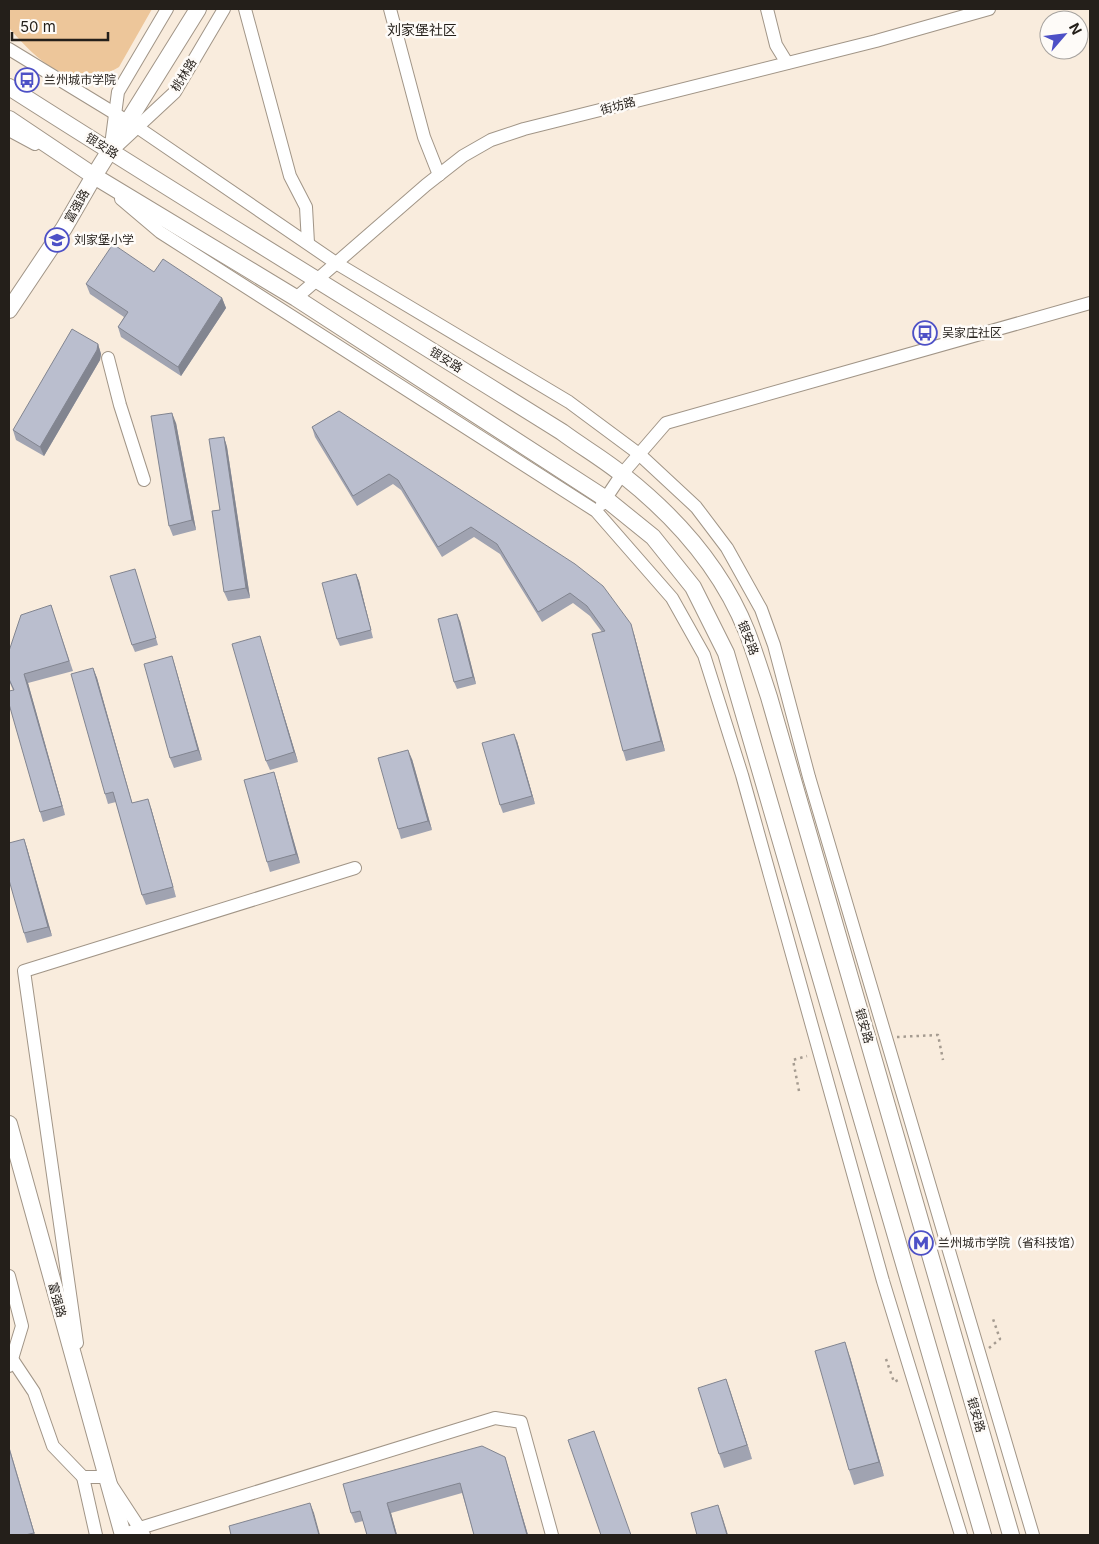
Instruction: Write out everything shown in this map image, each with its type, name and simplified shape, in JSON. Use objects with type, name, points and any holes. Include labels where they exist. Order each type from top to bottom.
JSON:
[{"type":"main road","name":"桃林路","points":[[94,176],[198,9]]},
{"type":"main road","name":"银安路","points":[[9,87],[110,152],[562,432],[622,474],[649,496],[695,543],[722,582],[747,632],[769,697],[1011,1535]]},
{"type":"main road","name":"银安路","points":[[9,119],[94,176],[296,298],[601,505],[653,536],[693,587],[726,653],[983,1535]]},
{"type":"main road","name":"富强路","points":[[9,310],[64,228],[94,176]]},
{"type":"main road","name":"富强路","points":[[9,1124],[123,1535]]},
{"type":"street","name":"桃林路","points":[[167,9],[118,92],[127,121],[175,92],[224,9]]},
{"type":"street","points":[[245,9],[290,176],[306,207],[308,243]]},
{"type":"street","points":[[390,9],[424,137],[439,175]]},
{"type":"street","points":[[767,9],[776,45],[787,63]]},
{"type":"street","name":"街坊路","points":[[296,298],[439,175],[463,156],[491,140],[516,132],[876,41],[989,9]]},
{"type":"street","points":[[9,49],[127,121],[336,263],[569,402],[639,454],[696,507],[727,548],[761,610],[774,645],[809,777],[1033,1535]]},
{"type":"street","points":[[9,130],[94,176],[160,232],[601,505],[672,598],[704,654],[742,775],[883,1281],[961,1535]]},
{"type":"street","points":[[601,505],[622,474],[666,423],[1090,303]]},
{"type":"street","points":[[108,358],[120,405],[144,480]]},
{"type":"street","points":[[99,1450],[74,1329],[24,971],[355,868]]},
{"type":"street","points":[[9,1276],[22,1326],[11,1362],[34,1392],[53,1446],[83,1477],[96,1535]]},
{"type":"street","points":[[123,1535],[142,1532],[495,1418],[521,1422],[552,1535]]},
{"type":"street","points":[[83,1477],[106,1477]]},
{"type":"street","name":"富强路","points":[[106,1477],[142,1532]]},
{"type":"path","points":[[886,1038],[938,1035],[944,1060]]},
{"type":"path","points":[[793,1060],[799,1091]]},
{"type":"path","points":[[992,1316],[1000,1338]]},
{"type":"path","points":[[886,1359],[894,1382]]},
{"type":"shaded area","points":[[9,9],[152,9],[119,67],[101,74],[74,76],[46,64],[23,43],[9,28]]},
{"type":"building","points":[[113,244],[154,272],[163,259],[222,298],[178,367],[118,327],[128,312],[86,284]]},
{"type":"building","points":[[72,329],[98,344],[97,350],[40,447],[13,430]]},
{"type":"building","points":[[339,411],[575,564],[603,586],[631,624],[661,741],[623,751],[592,634],[605,631],[587,606],[570,593],[538,612],[497,544],[471,527],[438,547],[398,480],[389,474],[353,496],[312,427]]},
{"type":"building","points":[[172,413],[192,520],[169,526],[151,416]]},
{"type":"building","points":[[224,437],[246,588],[224,592],[212,511],[220,510],[209,439]]},
{"type":"building","points":[[135,569],[156,638],[132,645],[110,576]]},
{"type":"building","points":[[356,574],[371,630],[337,639],[322,583]]},
{"type":"building","points":[[51,605],[69,661],[24,674],[62,806],[40,812],[9,704],[9,691],[14,690],[9,679],[9,651],[21,615]]},
{"type":"building","points":[[457,614],[473,677],[454,682],[438,619]]},
{"type":"building","points":[[260,636],[294,752],[266,761],[232,644]]},
{"type":"building","points":[[172,656],[198,750],[170,758],[144,664]]},
{"type":"building","points":[[93,668],[132,803],[148,799],[173,887],[142,895],[113,792],[105,794],[71,674]]},
{"type":"building","points":[[514,734],[532,796],[500,805],[482,743]]},
{"type":"building","points":[[408,750],[428,821],[398,829],[378,758]]},
{"type":"building","points":[[274,772],[296,854],[267,862],[244,780]]},
{"type":"building","points":[[24,839],[48,927],[24,933],[9,880],[9,843]]},
{"type":"building","points":[[845,1342],[879,1462],[849,1470],[815,1351]]},
{"type":"building","points":[[726,1379],[747,1445],[719,1454],[698,1388]]},
{"type":"building","points":[[594,1431],[631,1535],[601,1535],[568,1440]]},
{"type":"building","points":[[482,1446],[505,1457],[527,1535],[474,1535],[460,1483],[387,1503],[396,1535],[367,1535],[360,1511],[351,1513],[343,1484]]},
{"type":"building","points":[[9,1448],[34,1533],[9,1535]]},
{"type":"building","points":[[310,1503],[319,1535],[231,1535],[229,1526]]},
{"type":"building","points":[[718,1505],[727,1535],[697,1535],[691,1513]]},
{"type":"place","name":"兰州城市学院","points":[[27,80]]},
{"type":"place","name":"刘家堡小学","points":[[57,240]]},
{"type":"place","name":"吴家庄社区","points":[[925,333]]},
{"type":"place","name":"兰州城市学院（省科技馆）","points":[[921,1243]]},
{"type":"district","name":"刘家堡社区","points":[[422,30]]}]
